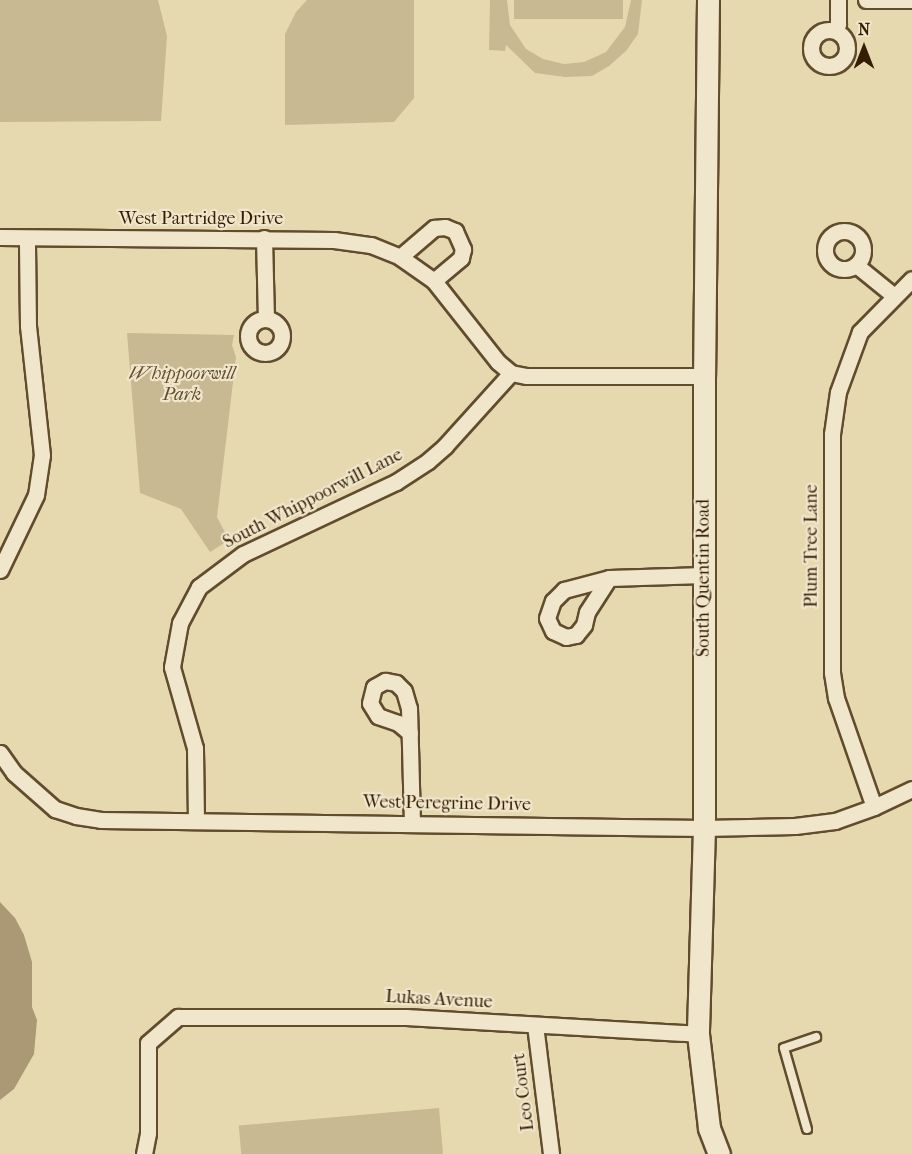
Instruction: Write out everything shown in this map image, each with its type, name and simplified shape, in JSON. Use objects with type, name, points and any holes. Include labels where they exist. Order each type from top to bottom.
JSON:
[{"type":"main road","name":"South Quentin Road","points":[[708,0],[704,376],[704,828],[698,1034],[709,1128],[719,1154]]},
{"type":"main road","points":[[709,1128],[710,1154]]},
{"type":"street","points":[[835,30],[838,0]]},
{"type":"street","points":[[866,0],[912,0]]},
{"type":"street","points":[[400,257],[434,228],[445,227],[455,231],[463,249],[461,258],[434,281]]},
{"type":"street","name":"West Partridge Drive","points":[[0,237],[264,238],[354,242],[371,245],[400,257],[434,281],[498,362],[511,373]]},
{"type":"street","points":[[0,570],[36,495],[42,455],[28,326],[27,238]]},
{"type":"street","points":[[264,238],[266,318]]},
{"type":"street","points":[[856,265],[893,295]]},
{"type":"street","name":"Plum Tree Lane","points":[[874,807],[836,698],[832,673],[832,434],[838,392],[860,332],[893,295],[912,279]]},
{"type":"street","points":[[511,373],[527,376],[704,376]]},
{"type":"street","name":"South Whippoorwill Lane","points":[[196,821],[195,747],[172,667],[180,623],[199,587],[243,554],[396,482],[428,461],[445,446],[511,373]]},
{"type":"street","points":[[609,578],[704,575]]},
{"type":"street","points":[[410,733],[412,823]]},
{"type":"street","name":"West Peregrine Drive","points":[[0,753],[14,774],[55,809],[76,816],[101,820],[704,828],[795,826],[835,821],[874,807],[912,789]]},
{"type":"street","name":"Lukas Avenue","points":[[144,1154],[148,1133],[148,1043],[178,1017],[406,1017],[698,1034]]},
{"type":"street","name":"Leo Court","points":[[536,1025],[551,1154]]},
{"type":"lane","points":[[807,1129],[784,1048],[816,1037]]},
{"type":"green space","points":[[0,0],[158,0],[167,36],[161,121],[0,122]]},
{"type":"green space","points":[[307,0],[414,0],[414,98],[394,122],[285,125],[285,34],[296,12]]},
{"type":"green space","points":[[490,0],[507,0],[510,25],[526,49],[543,59],[564,64],[584,62],[606,52],[625,27],[631,0],[642,0],[638,34],[626,51],[609,66],[592,76],[565,77],[535,73],[506,45],[505,51],[489,50]]},
{"type":"green space","points":[[514,0],[623,0],[623,19],[514,19]]},
{"type":"green space","name":"Whippoorwill Park","points":[[127,333],[234,335],[232,345],[236,357],[217,517],[229,540],[210,552],[181,509],[140,493]]},
{"type":"green space","points":[[439,1108],[443,1154],[241,1154],[239,1126]]},
{"type":"shaded area","points":[[0,902],[15,918],[24,935],[32,962],[32,1007],[37,1020],[34,1054],[14,1089],[0,1100]]}]
